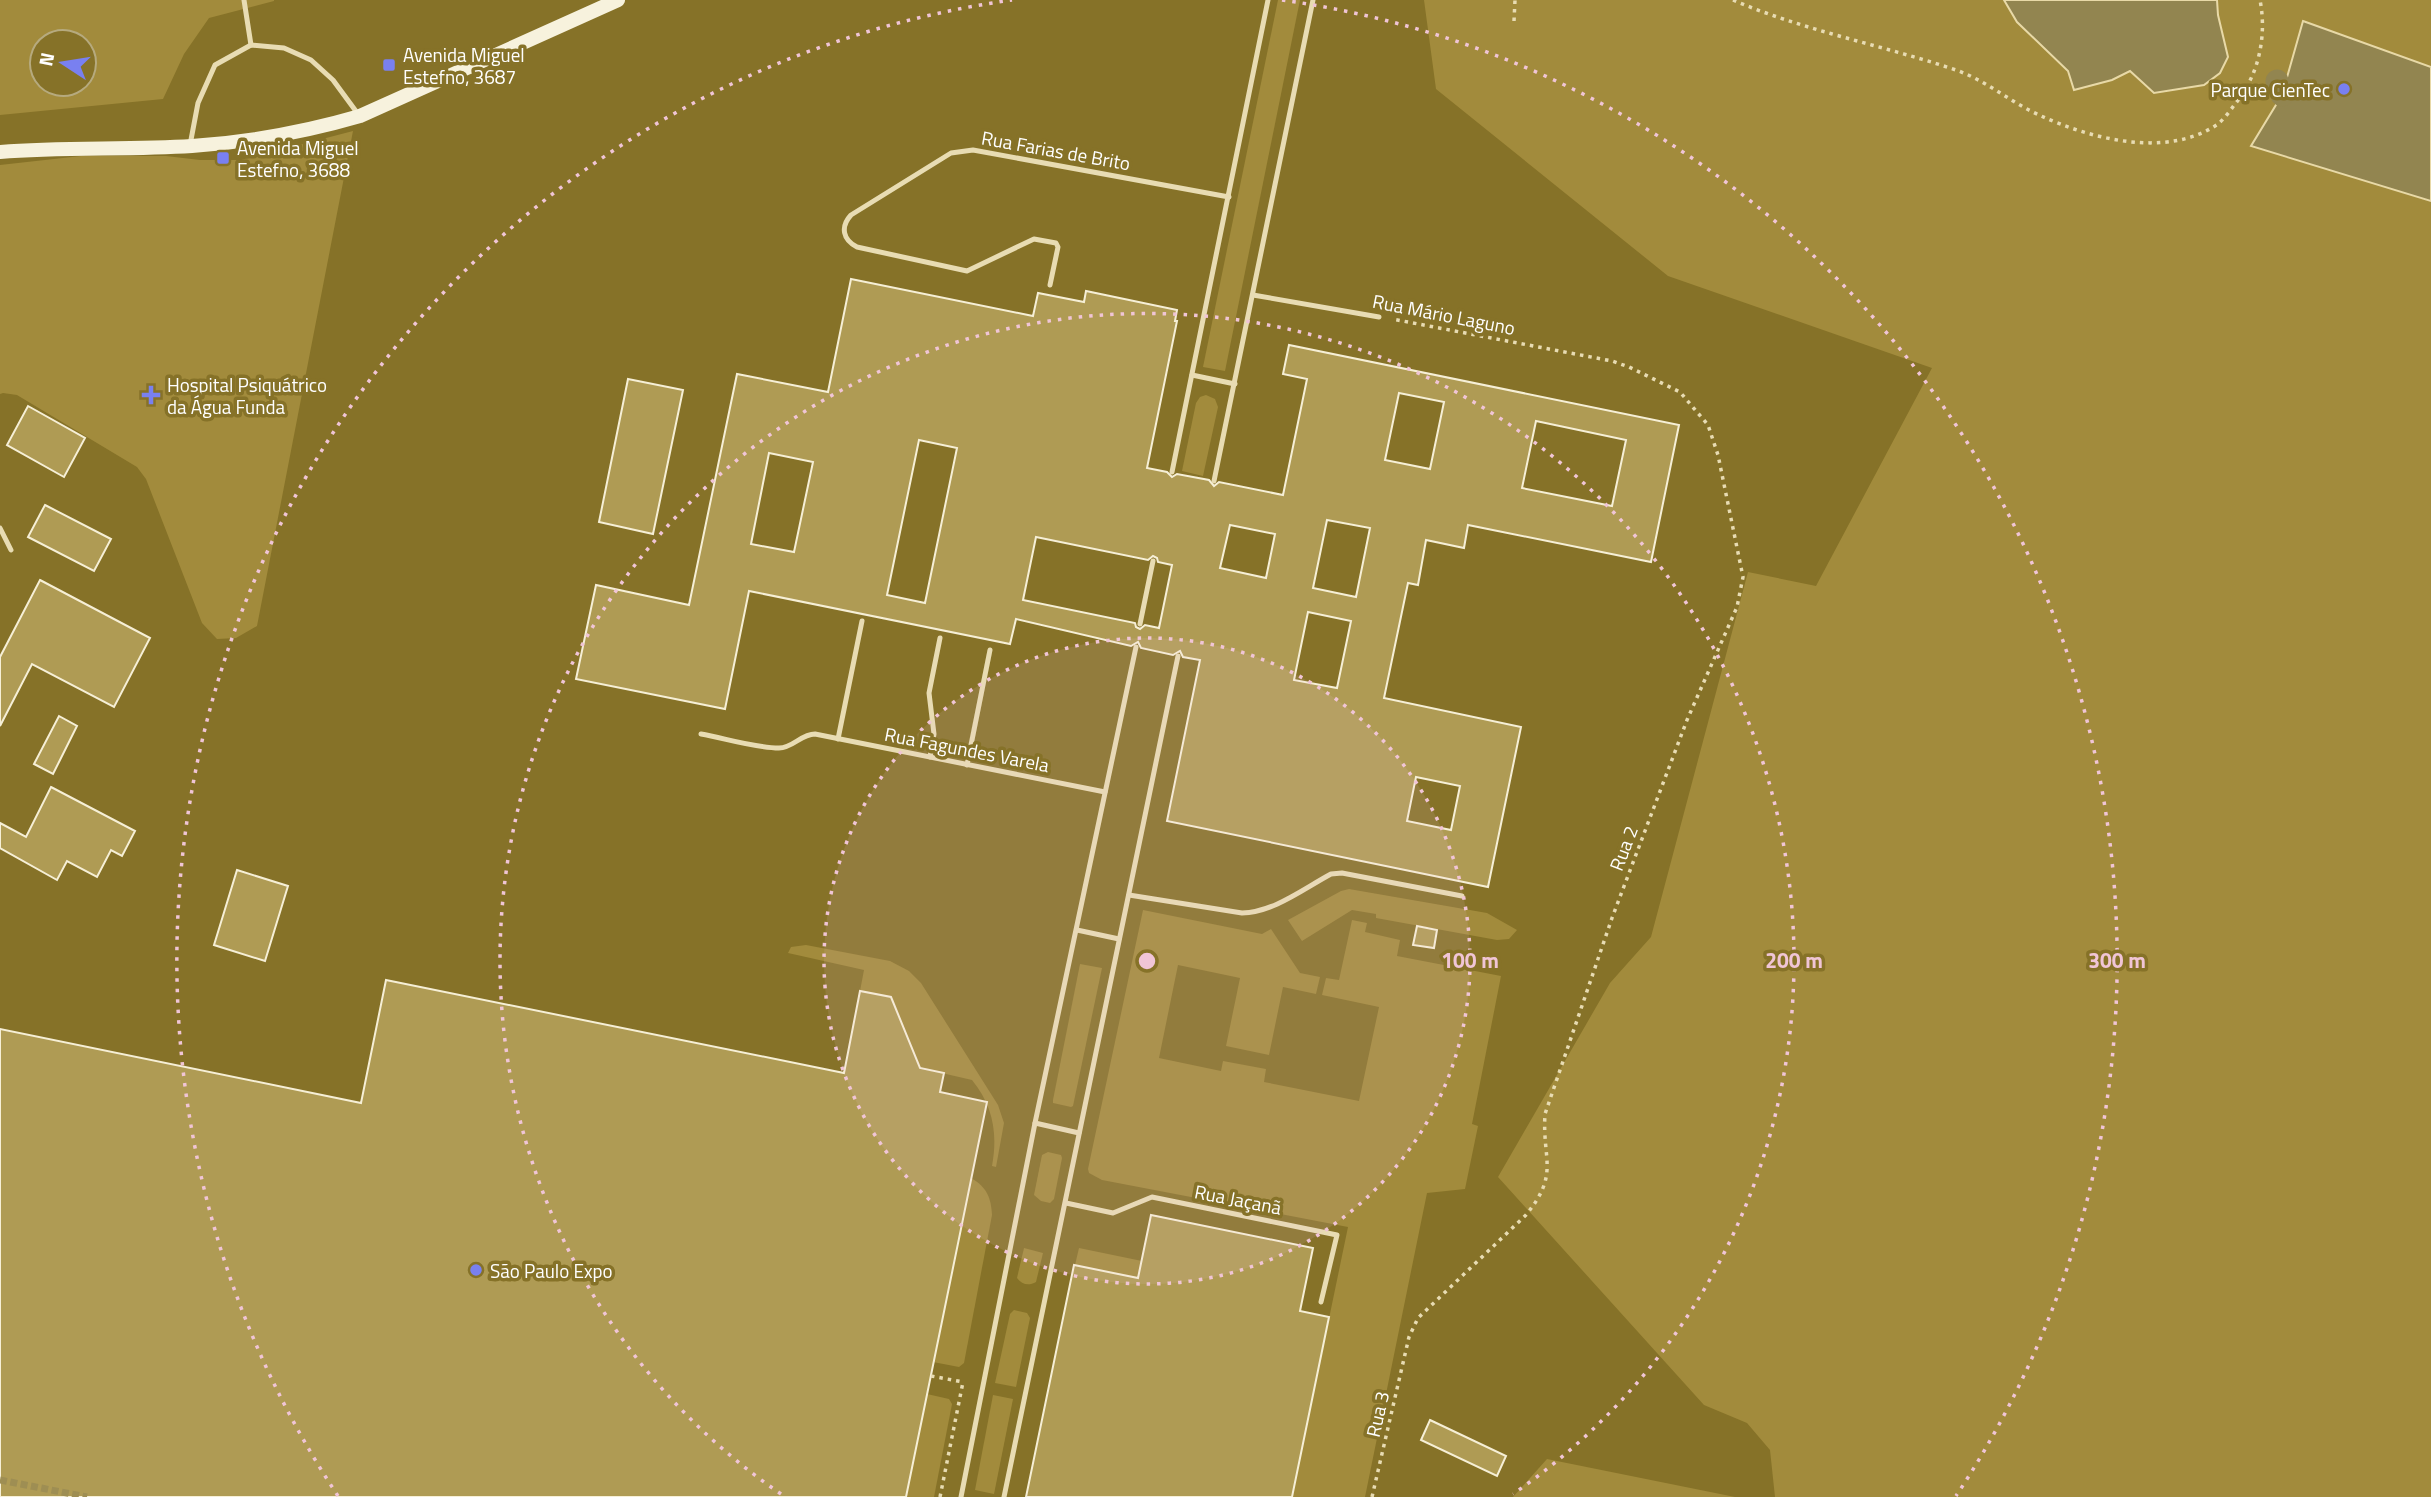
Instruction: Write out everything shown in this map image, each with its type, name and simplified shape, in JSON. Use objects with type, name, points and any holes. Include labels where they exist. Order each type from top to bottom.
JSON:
[{"type":"main road","points":[[0,152],[51,148],[190,146],[268,138],[316,129],[360,116],[618,0]]},
{"type":"lane","points":[[244,0],[251,45]]},
{"type":"lane","points":[[1172,472],[1268,0]]},
{"type":"lane","points":[[1214,481],[1313,0]]},
{"type":"lane","points":[[190,146],[198,103],[215,65],[251,45],[284,48],[311,60],[333,80],[360,116]]},
{"type":"lane","name":"Rua Farias de Brito","points":[[1050,285],[1058,247],[1056,243],[1034,239],[967,271],[857,247],[850,244],[844,228],[851,215],[951,153],[961,150],[1229,197]]},
{"type":"lane","name":"Rua Mário Laguno","points":[[1253,295],[1378,317]]},
{"type":"lane","points":[[1192,375],[1235,384]]},
{"type":"lane","points":[[0,528],[11,550]]},
{"type":"lane","points":[[1140,624],[1153,561]]},
{"type":"lane","points":[[838,739],[862,621]]},
{"type":"lane","points":[[929,757],[934,734],[929,693],[940,638]]},
{"type":"lane","points":[[961,1497],[1035,1123],[1136,647]]},
{"type":"lane","points":[[967,765],[990,650]]},
{"type":"lane","points":[[1004,1497],[1178,656]]},
{"type":"lane","name":"Rua Fagundes Varela","points":[[701,734],[777,748],[791,746],[809,734],[823,736],[1105,792]]},
{"type":"lane","points":[[1129,895],[1255,913],[1331,874],[1342,873],[1462,896]]},
{"type":"lane","points":[[1077,930],[1119,939]]},
{"type":"lane","points":[[1035,1123],[1079,1133]]},
{"type":"lane","name":"Rua Jaçanã","points":[[1066,1203],[1113,1213],[1152,1198],[1337,1235],[1321,1302]]},
{"type":"path","points":[[1514,21],[1515,0]]},
{"type":"path","points":[[1734,0],[1795,23],[1908,54],[1969,75],[2038,115],[2083,131],[2126,141],[2157,143],[2193,136],[2219,123],[2241,97],[2259,63],[2264,20],[2260,0]]},
{"type":"path","name":"Rua Mário Laguno","points":[[1378,317],[1612,361],[1629,367]]},
{"type":"path","name":"Rua 2","points":[[1409,1337],[1418,1318],[1525,1215],[1535,1204],[1545,1184],[1549,1170],[1544,1130],[1545,1114],[1626,881],[1687,720],[1741,593],[1744,578],[1718,455],[1708,425],[1680,392],[1629,367]]},
{"type":"path","name":"Rua 3","points":[[1372,1497],[1409,1337]]},
{"type":"path","points":[[931,1376],[983,1386]]},
{"type":"path","points":[[940,1497],[963,1382]]},
{"type":"shaded area","points":[[0,0],[274,0],[209,18],[184,54],[163,99],[0,115]]},
{"type":"shaded area","points":[[1278,0],[1300,0],[1225,371],[1203,367]]},
{"type":"shaded area","points":[[1424,0],[2431,0],[2431,1497],[1775,1497],[1770,1450],[1747,1423],[1704,1405],[1498,1177],[1610,983],[1651,937],[1748,572],[1816,586],[1932,368],[1668,276],[1436,89]]},
{"type":"shaded area","points":[[2004,0],[2217,0],[2228,57],[2220,73],[2204,85],[2154,93],[2130,71],[2112,80],[2074,90],[2068,71],[2017,22]]},
{"type":"shaded area","name":"Parque CienTec","points":[[2303,21],[2431,67],[2431,201],[2251,146],[2282,95]]},
{"type":"shaded area","points":[[353,131],[257,626],[236,638],[217,639],[202,623],[146,479],[137,467],[17,395],[0,394],[0,165],[81,156],[166,156],[200,160],[241,160]]},
{"type":"shaded area","points":[[1206,395],[1215,399],[1218,407],[1203,476],[1182,471],[1196,403],[1200,397]]},
{"type":"shaded area","points":[[1349,889],[1487,913],[1517,930],[1509,939],[1497,940],[1376,918],[1376,914],[1352,910],[1302,941],[1288,920]]},
{"type":"shaded area","points":[[1143,910],[1262,934],[1271,929],[1300,973],[1320,977],[1316,994],[1283,987],[1269,1055],[1226,1046],[1240,978],[1178,965],[1159,1058],[1221,1071],[1223,1061],[1266,1069],[1264,1082],[1359,1101],[1379,1007],[1322,995],[1326,978],[1339,980],[1352,920],[1367,923],[1365,932],[1400,940],[1397,956],[1501,976],[1472,1124],[1478,1126],[1465,1189],[1427,1193],[1365,1497],[1292,1497],[1348,1227],[1102,1180],[1089,1173]]},
{"type":"shaded area","points":[[806,945],[890,961],[909,971],[921,983],[998,1105],[1004,1123],[996,1167],[992,1166],[992,1120],[985,1100],[972,1080],[920,1068],[860,991],[864,970],[788,953],[791,947]]},
{"type":"shaded area","points":[[1080,964],[1102,968],[1071,1107],[1053,1103],[1053,1100]]},
{"type":"shaded area","points":[[1048,1152],[1061,1155],[1062,1158],[1054,1199],[1050,1203],[1041,1201],[1034,1195],[1042,1155]]},
{"type":"shaded area","points":[[971,1178],[981,1185],[987,1194],[992,1215],[964,1363],[959,1367],[933,1362]]},
{"type":"shaded area","points":[[1024,1248],[1043,1253],[1036,1282],[1031,1284],[1023,1283],[1017,1278]]},
{"type":"shaded area","points":[[1079,1248],[1142,1261],[1138,1278],[1075,1265]]},
{"type":"shaded area","points":[[1014,1310],[1027,1313],[1030,1318],[1016,1387],[995,1383],[1010,1314]]},
{"type":"shaded area","points":[[927,1394],[949,1399],[952,1404],[934,1497],[906,1497]]},
{"type":"shaded area","points":[[993,1395],[1013,1399],[994,1494],[975,1490]]},
{"type":"shaded area","points":[[1547,1459],[1735,1497],[1513,1497]]},
{"type":"building","points":[[851,279],[1033,316],[1038,293],[1084,302],[1086,291],[1177,310],[1147,468],[1167,472],[1172,477],[1177,474],[1209,480],[1214,486],[1219,482],[1283,495],[1307,379],[1283,374],[1289,345],[1679,425],[1651,562],[1468,525],[1464,548],[1426,540],[1418,585],[1408,583],[1384,698],[1521,727],[1488,887],[1167,821],[1200,660],[1183,657],[1180,651],[1173,655],[1141,648],[1138,642],[1131,646],[1016,619],[1010,644],[749,591],[725,709],[576,679],[596,585],[689,605],[737,374],[828,392]],"holes":[[[1399,393],[1444,402],[1430,469],[1385,460]],[[1536,421],[1626,440],[1612,506],[1522,488]],[[919,440],[957,448],[925,603],[887,595]],[[769,453],[813,462],[794,552],[751,544]],[[1327,520],[1370,528],[1356,597],[1313,588]],[[1230,525],[1275,534],[1266,578],[1220,568]],[[1036,537],[1148,560],[1153,556],[1158,562],[1172,565],[1159,628],[1145,625],[1140,629],[1135,623],[1023,600]],[[1308,612],[1351,621],[1337,688],[1294,680]],[[1416,777],[1460,786],[1451,830],[1407,821]]]},
{"type":"building","points":[[628,379],[683,390],[653,534],[599,522]]},
{"type":"building","points":[[28,406],[85,438],[64,477],[7,445]]},
{"type":"building","points":[[45,505],[111,539],[94,571],[28,537]]},
{"type":"building","points":[[40,580],[150,638],[114,707],[32,664],[0,726],[0,657]]},
{"type":"building","points":[[59,716],[77,726],[53,774],[34,764]]},
{"type":"building","points":[[51,787],[135,831],[122,856],[111,850],[97,877],[67,861],[57,880],[0,848],[0,823],[26,837]]},
{"type":"building","points":[[237,870],[288,886],[265,961],[214,945]]},
{"type":"building","points":[[1417,926],[1437,930],[1434,948],[1413,945]]},
{"type":"building","name":"São Paulo Expo","points":[[386,980],[844,1073],[860,991],[891,997],[920,1068],[944,1073],[940,1092],[987,1102],[906,1497],[0,1497],[0,1029],[361,1103]]},
{"type":"building","points":[[1151,1215],[1313,1248],[1300,1311],[1329,1317],[1292,1497],[1026,1497],[1074,1265],[1138,1278]]},
{"type":"building","points":[[1430,1420],[1506,1456],[1497,1476],[1421,1440]]},
{"type":"waterway","points":[[2277,81],[2282,95]]},
{"type":"waterway","points":[[2272,88],[2282,95],[2288,94]]},
{"type":"tunnel","points":[[0,1480],[87,1497]]},
{"type":"place","name":"Avenida Miguel Estefno, 3687","points":[[389,65]]},
{"type":"place","name":"Parque CienTec","points":[[2344,89]]},
{"type":"place","name":"Avenida Miguel Estefno, 3688","points":[[223,158]]},
{"type":"place","name":"Hospital Psiquátrico da Água Funda","points":[[151,395]]},
{"type":"place","name":"São Paulo Expo","points":[[476,1270]]}]
